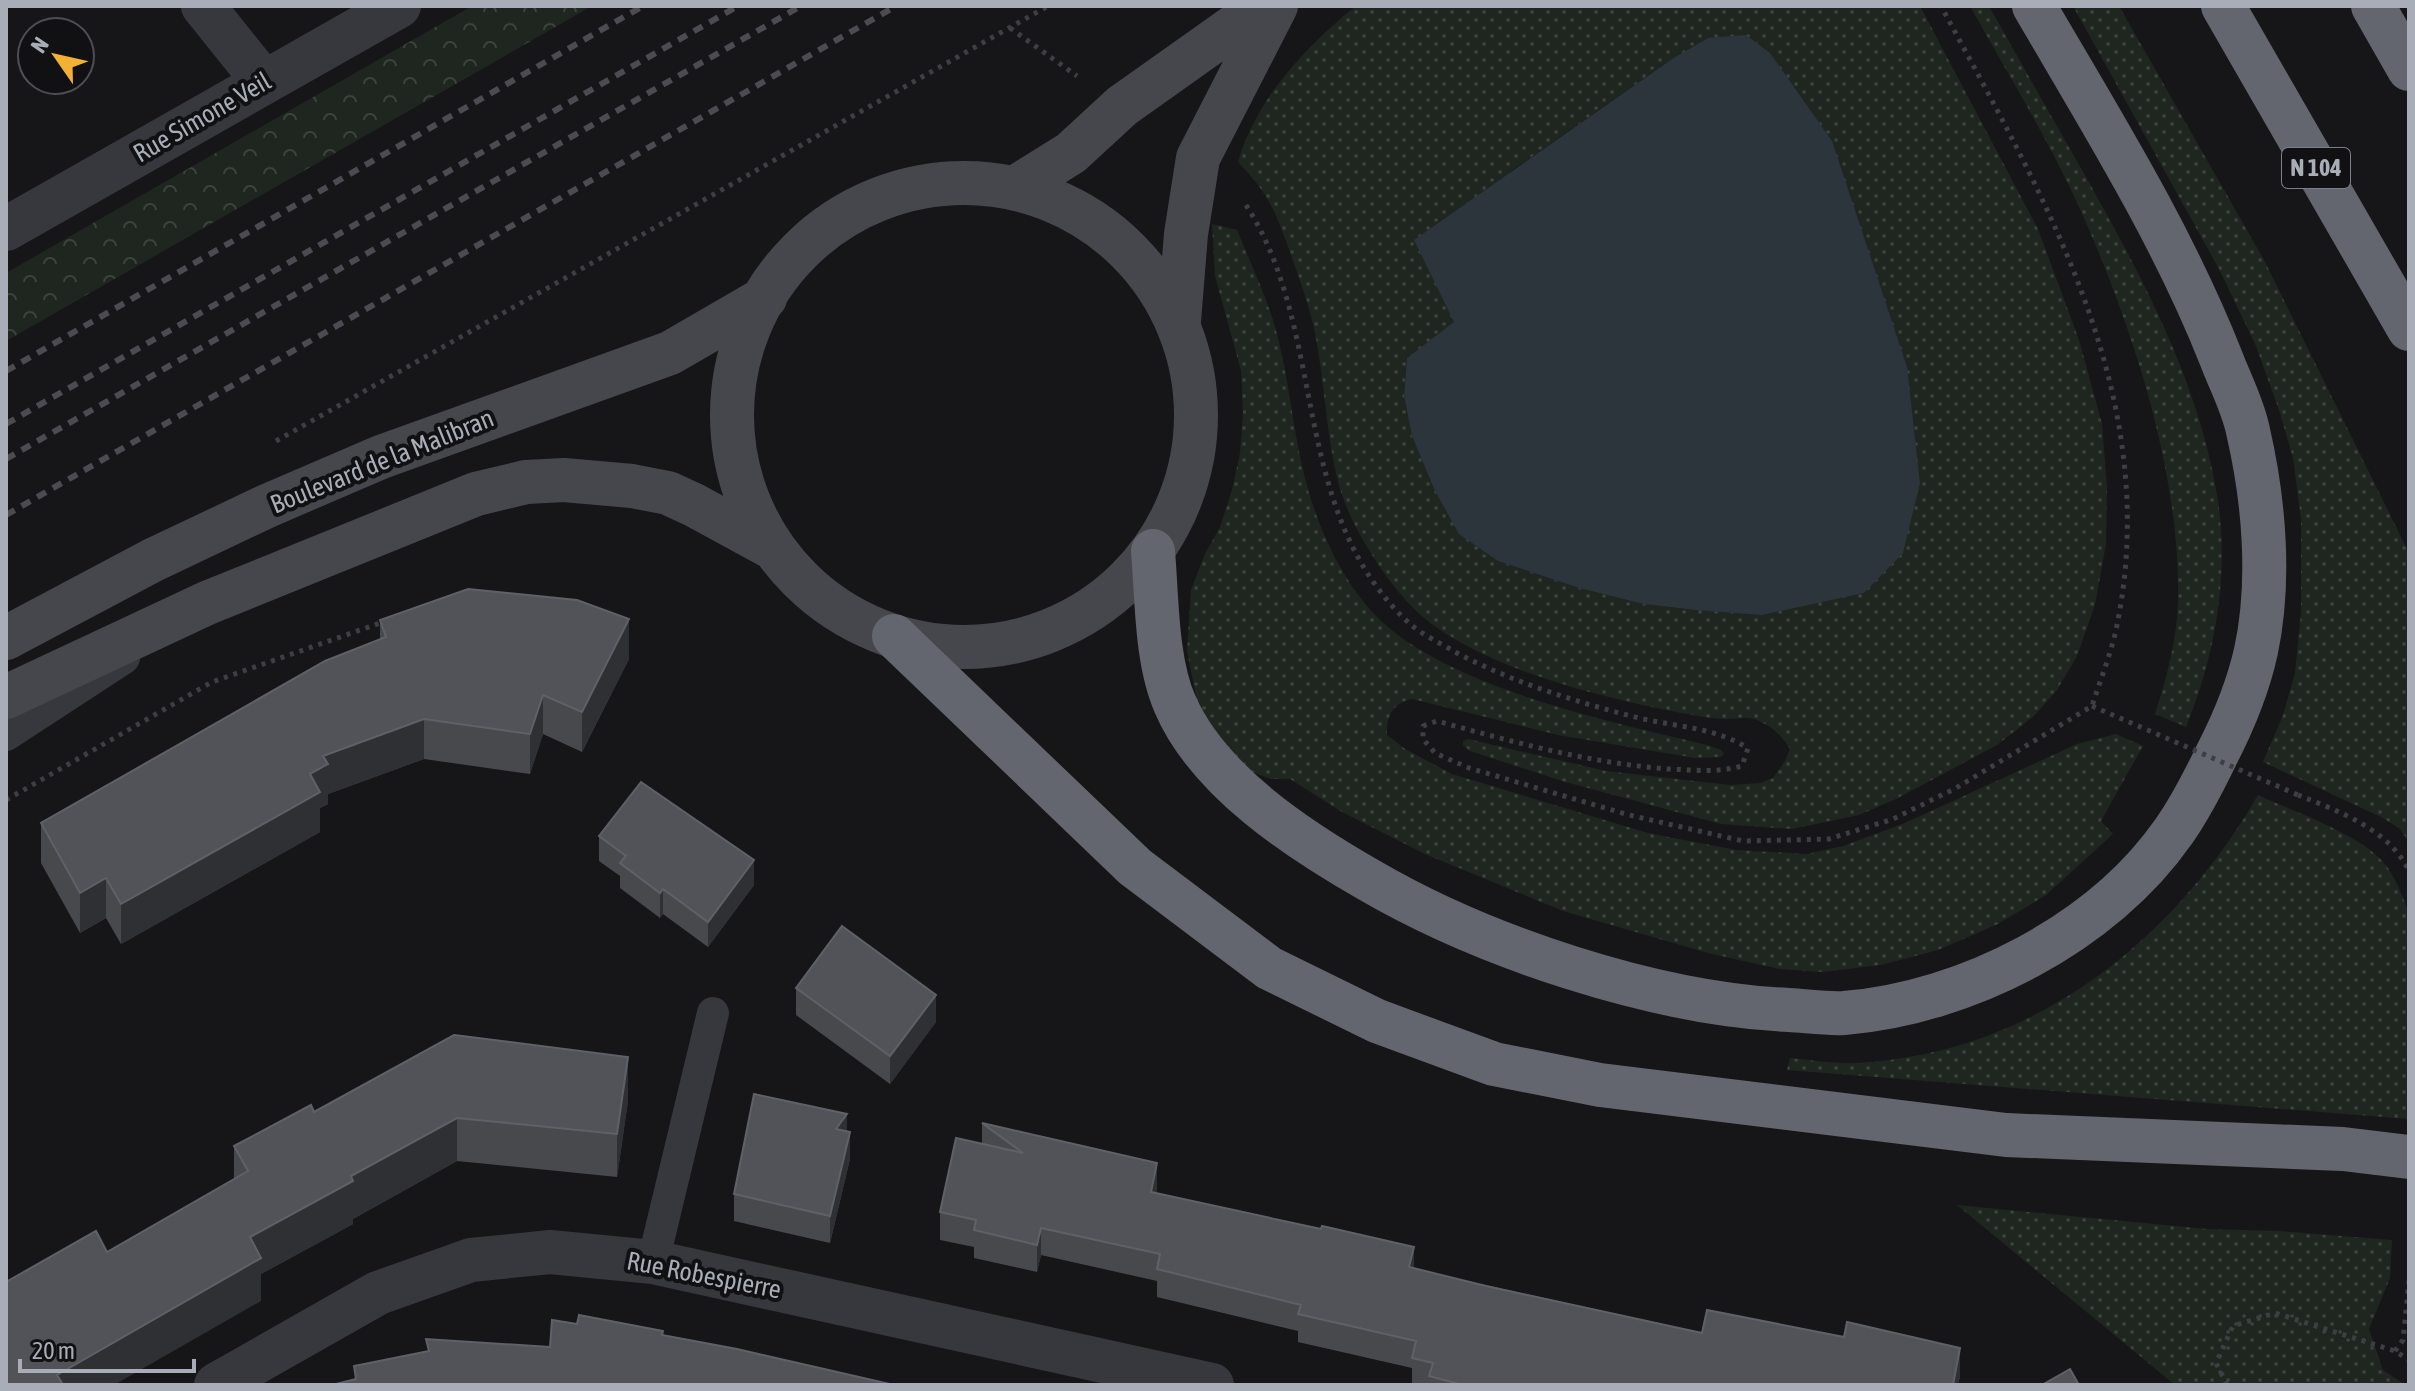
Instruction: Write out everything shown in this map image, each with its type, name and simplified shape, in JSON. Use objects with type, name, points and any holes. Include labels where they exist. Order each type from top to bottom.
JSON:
[{"type":"highway","points":[[1153,551],[1162,646],[1173,701],[1189,732],[1212,763],[1278,821],[1321,853],[1401,899],[1471,931],[1596,974],[1676,995],[1757,1009],[1842,1013],[1912,1001],[1978,982],[2080,925],[2134,878],[2171,835],[2202,786],[2238,711],[2257,648],[2263,582],[2263,513],[2247,424],[2201,308],[2146,199],[2034,6]]},
{"type":"highway","name":"N 104","points":[[2223,6],[2409,329]]},
{"type":"highway","points":[[2373,6],[2409,69]]},
{"type":"highway","points":[[894,636],[1135,867],[1269,968],[1377,1021],[1494,1064],[1600,1085],[2006,1135],[2343,1149],[2409,1157]]},
{"type":"main road","points":[[1018,186],[1071,153],[1122,106],[1263,6]]},
{"type":"main road","points":[[1179,321],[1186,234],[1198,158],[1276,6]]},
{"type":"main road","points":[[948,181],[1018,186],[1069,206],[1126,248],[1153,279],[1179,321],[1196,389],[1197,430],[1188,475],[1175,514],[1153,551],[1125,584],[1104,601],[1050,631],[1015,642],[968,650],[931,647],[894,636],[826,602],[802,582],[771,547],[752,513],[740,481],[732,445],[730,418],[733,379],[743,342],[765,298],[787,268],[822,234],[853,212],[896,193],[948,181]]},
{"type":"main road","name":"Boulevard de la Malibran","points":[[6,638],[153,560],[267,506],[381,457],[670,353],[765,298]]},
{"type":"main road","points":[[6,697],[207,603],[476,494],[526,482],[564,480],[632,486],[668,493],[771,547]]},
{"type":"street","points":[[203,6],[264,82]]},
{"type":"street","name":"Rue Simone Veil","points":[[6,229],[399,6]]},
{"type":"street","name":"Rue Robespierre","points":[[216,1385],[378,1293],[471,1260],[550,1252],[653,1262],[1212,1385]]},
{"type":"lane","points":[[6,735],[207,603]]},
{"type":"lane","points":[[653,1262],[713,1013]]},
{"type":"path","points":[[268,446],[1048,6]]},
{"type":"path","points":[[1198,158],[1230,180],[1254,217],[1281,280],[1298,341],[1309,410],[1338,514],[1362,565],[1385,597],[1411,625],[1456,652],[1516,680],[1645,719],[1711,731],[1730,737],[1748,748],[1742,766],[1721,772],[1649,767],[1541,750],[1437,721],[1423,726],[1423,739],[1435,753],[1469,768],[1553,794],[1743,841],[1829,839],[1893,819],[1956,788],[2092,706],[2116,631],[2126,557],[2127,491],[2121,429],[2094,324],[2038,185],[1941,6]]},
{"type":"path","points":[[1010,28],[1122,106]]},
{"type":"path","points":[[6,800],[212,682],[389,620]]},
{"type":"path","points":[[2092,706],[2334,810],[2371,830],[2393,848],[2409,871]]},
{"type":"path","points":[[2395,1351],[2403,1340],[2409,1281]]},
{"type":"path","points":[[2227,1385],[2216,1363],[2233,1326],[2275,1313],[2395,1351],[2409,1360]]},
{"type":"green space","points":[[472,6],[592,6],[6,341],[6,273]]},
{"type":"green space","points":[[1356,6],[1920,6],[2038,229],[2079,340],[2102,424],[2107,487],[2106,544],[2095,605],[2077,656],[2057,690],[2034,716],[1997,745],[1896,799],[1859,815],[1792,829],[1721,824],[1562,781],[1470,751],[1463,745],[1463,741],[1468,739],[1606,771],[1730,785],[1760,783],[1773,778],[1790,749],[1775,731],[1754,719],[1703,717],[1621,700],[1549,680],[1480,652],[1449,636],[1410,605],[1362,538],[1339,485],[1317,344],[1300,280],[1271,205],[1238,162],[1257,117],[1285,75],[1319,38]],"holes":[[[1672,59],[1695,610],[1643,604],[1579,588],[1498,561],[1434,489],[1412,436],[1404,396],[1407,358],[1455,323],[1510,172]]]},
{"type":"green space","points":[[1970,6],[1989,6],[2104,209],[2165,330],[2197,414],[2218,501],[2222,559],[2212,645],[2186,727],[2155,714],[2176,629],[2177,551],[2171,499],[2148,394],[2114,292],[2075,198]]},
{"type":"green space","points":[[2073,6],[2119,6],[2264,260],[2409,553],[2409,842],[2399,828],[2381,817],[2263,762],[2283,715],[2295,673],[2301,612],[2301,519],[2293,458],[2256,346],[2219,269]]},
{"type":"green space","points":[[1212,224],[1237,230],[1270,310],[1278,338],[1300,455],[1315,511],[1340,566],[1375,614],[1421,650],[1498,687],[1540,702],[1707,745],[1724,754],[1721,757],[1695,758],[1558,735],[1412,699],[1395,707],[1388,722],[1387,735],[1405,749],[1452,774],[1648,833],[1736,850],[1807,854],[1843,846],[1905,823],[2077,744],[2116,734],[2143,746],[2101,821],[2113,834],[2046,895],[1998,924],[1938,950],[1881,965],[1822,972],[1779,969],[1708,953],[1563,911],[1425,854],[1342,812],[1290,779],[1271,779],[1249,771],[1231,757],[1198,706],[1187,651],[1191,590],[1204,556],[1220,527],[1232,490],[1240,453],[1243,413],[1241,371],[1215,276]]},
{"type":"green space","points":[[2258,795],[2364,845],[2378,856],[2397,884],[2409,913],[2409,1119],[1787,1070],[1790,1058],[1856,1063],[1920,1055],[1981,1038],[2038,1013],[2091,981],[2139,942],[2184,898],[2223,849]]},
{"type":"green space","points":[[1957,1205],[2206,1229],[2392,1240],[2390,1278],[2369,1329],[2383,1370],[2406,1385],[2175,1385]]},
{"type":"shaded area","points":[[1746,35],[1770,53],[1832,141],[1907,367],[1920,483],[1903,553],[1864,593],[1762,615],[1643,604],[1579,588],[1498,561],[1459,534],[1434,489],[1412,436],[1404,396],[1407,358],[1454,322],[1414,240],[1672,59],[1708,38]]},
{"type":"building","points":[[468,589],[577,600],[629,619],[582,712],[543,695],[530,734],[424,719],[323,756],[328,764],[310,774],[320,792],[121,904],[106,878],[80,893],[41,823],[325,661],[386,637],[380,620]]},
{"type":"building","points":[[641,782],[754,860],[708,922],[663,889],[660,893],[620,863],[626,856],[599,836]]},
{"type":"building","points":[[842,926],[936,995],[890,1056],[796,988]]},
{"type":"building","points":[[454,1035],[628,1057],[617,1134],[457,1118],[351,1176],[353,1181],[250,1237],[261,1258],[57,1375],[62,1383],[6,1385],[6,1282],[96,1231],[107,1252],[248,1171],[234,1146],[311,1105],[314,1112]]},
{"type":"building","points":[[754,1094],[847,1114],[836,1129],[850,1132],[830,1216],[734,1194]]},
{"type":"building","points":[[982,1123],[1157,1163],[1151,1192],[1414,1247],[1409,1267],[1486,1286],[1702,1333],[1707,1310],[1844,1337],[1847,1322],[1960,1348],[1953,1385],[1463,1385],[1429,1376],[1433,1363],[1412,1358],[1416,1341],[1298,1314],[1301,1305],[1157,1269],[1160,1254],[1041,1228],[1037,1245],[974,1230],[976,1220],[940,1212],[956,1138],[1023,1153]]},
{"type":"building","points":[[579,1315],[663,1331],[662,1335],[894,1385],[332,1385],[356,1379],[354,1366],[429,1351],[426,1339],[550,1347],[552,1320],[577,1324]]},
{"type":"building","points":[[2070,1369],[2079,1385],[2042,1385]]},
{"type":"railway","points":[[6,371],[643,6]]},
{"type":"railway","points":[[6,424],[738,6]]},
{"type":"railway","points":[[6,459],[801,6]]},
{"type":"railway","points":[[6,515],[896,6]]}]
